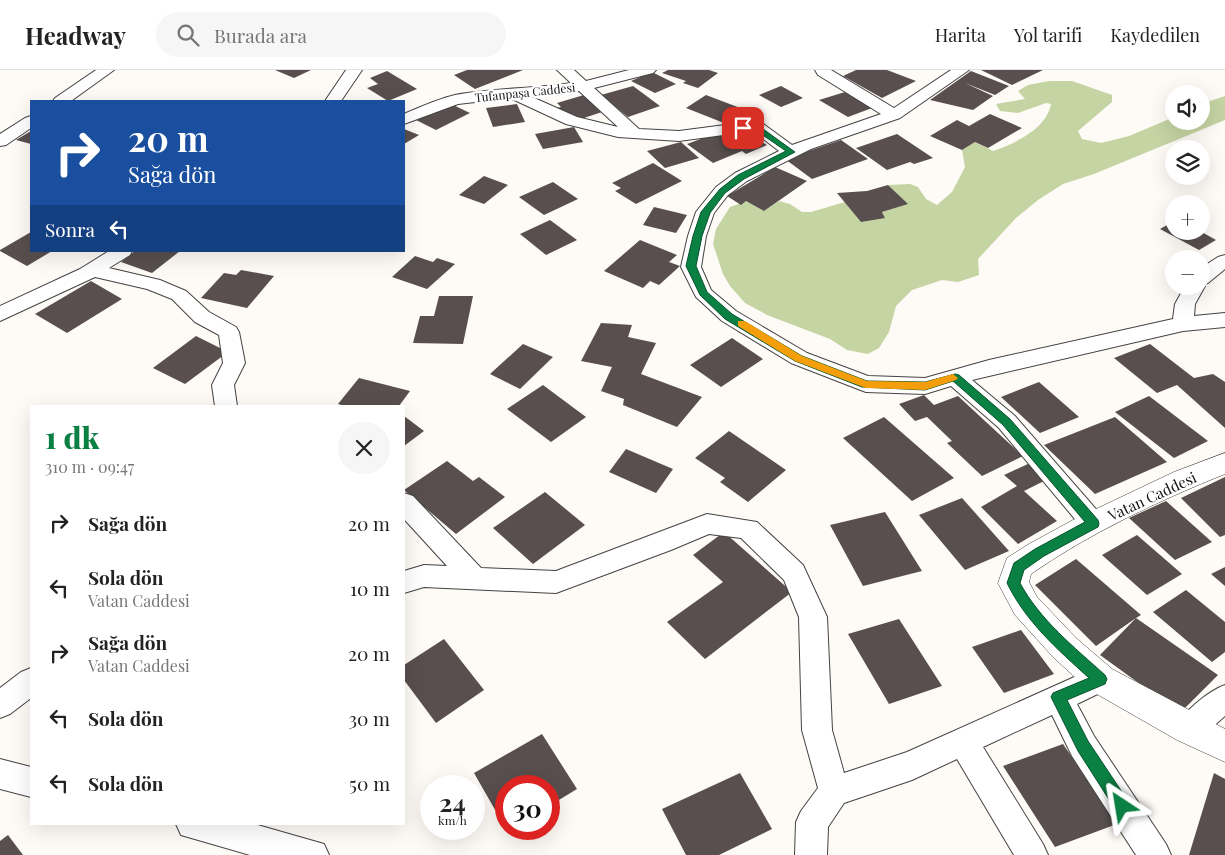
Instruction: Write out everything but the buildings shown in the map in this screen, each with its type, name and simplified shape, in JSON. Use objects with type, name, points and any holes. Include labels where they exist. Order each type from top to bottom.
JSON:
[{"type":"street","points":[[62,100],[106,70]]},
{"type":"street","points":[[333,100],[354,70]]},
{"type":"street","points":[[565,70],[634,133]]},
{"type":"street","name":"Tufanpaşa Caddesi","points":[[405,119],[454,100],[582,86],[648,70]]},
{"type":"street","points":[[823,70],[823,72],[894,115]]},
{"type":"street","points":[[961,70],[894,115],[805,145],[741,177],[722,191],[705,212],[697,236],[691,266],[703,293],[729,316],[799,358],[866,384],[925,386],[989,367],[1183,324],[1225,320]]},
{"type":"street","points":[[513,94],[552,114],[614,133],[634,133],[648,136],[680,135],[756,126],[791,152]]},
{"type":"street","points":[[0,141],[30,122]]},
{"type":"street","points":[[0,314],[92,270],[121,252]]},
{"type":"street","points":[[1210,270],[1225,261]]},
{"type":"street","points":[[92,270],[153,284],[179,296],[202,317],[229,332],[234,363],[223,385],[226,405]]},
{"type":"street","points":[[1183,324],[1185,304],[1190,295]]},
{"type":"street","points":[[955,377],[1007,422],[1093,524]]},
{"type":"street","name":"Vatan Caddesi","points":[[1225,463],[1184,480],[1040,552],[1018,567],[1013,583],[1026,606],[1065,648],[1100,679],[1189,729],[1225,746]]},
{"type":"street","points":[[405,504],[473,577]]},
{"type":"street","points":[[405,582],[424,576],[473,577],[516,582],[556,582],[662,543],[707,524],[748,529],[794,573],[813,617],[817,730],[834,790]]},
{"type":"street","points":[[811,855],[812,822],[834,790],[912,765],[1100,679]]},
{"type":"street","points":[[0,705],[30,682]]},
{"type":"street","points":[[1058,697],[1083,746],[1155,855]]},
{"type":"street","points":[[1189,729],[1225,698]]},
{"type":"street","points":[[963,742],[1032,855]]},
{"type":"street","points":[[0,774],[30,782]]},
{"type":"street","points":[[196,825],[313,855]]},
{"type":"green space","points":[[1049,81],[1072,81],[1112,95],[1112,102],[1078,131],[1082,139],[1101,143],[1129,136],[1165,121],[1165,130],[1201,130],[1176,140],[1165,140],[1165,145],[1094,174],[1063,184],[1038,200],[1016,218],[978,259],[979,275],[958,282],[942,280],[912,290],[896,306],[889,332],[879,348],[868,354],[847,350],[830,339],[767,315],[745,303],[730,286],[723,274],[713,244],[716,229],[730,207],[746,201],[764,211],[779,201],[790,204],[802,212],[811,212],[845,202],[885,218],[882,212],[907,204],[888,185],[910,184],[918,187],[926,199],[937,205],[952,192],[965,167],[962,150],[975,142],[993,151],[1011,144],[1037,128],[1048,113],[1051,104],[1046,103],[1018,113],[1000,111],[996,104],[1025,99],[1018,91],[1028,85]]},
{"type":"green space","points":[[1225,96],[1225,120],[1210,126],[1210,101]]},
{"type":"slow traffic","points":[[741,324],[799,358],[866,384],[925,386],[953,378]]},
{"type":"route","points":[[743,128],[756,126],[791,152],[741,177],[722,191],[705,212],[697,236],[691,266],[703,293],[729,316],[799,358],[866,384],[925,386],[955,377],[1007,422],[1093,524],[1040,552],[1018,567],[1013,583],[1026,606],[1065,648],[1100,679],[1058,697],[1083,746],[1122,806]]}]
